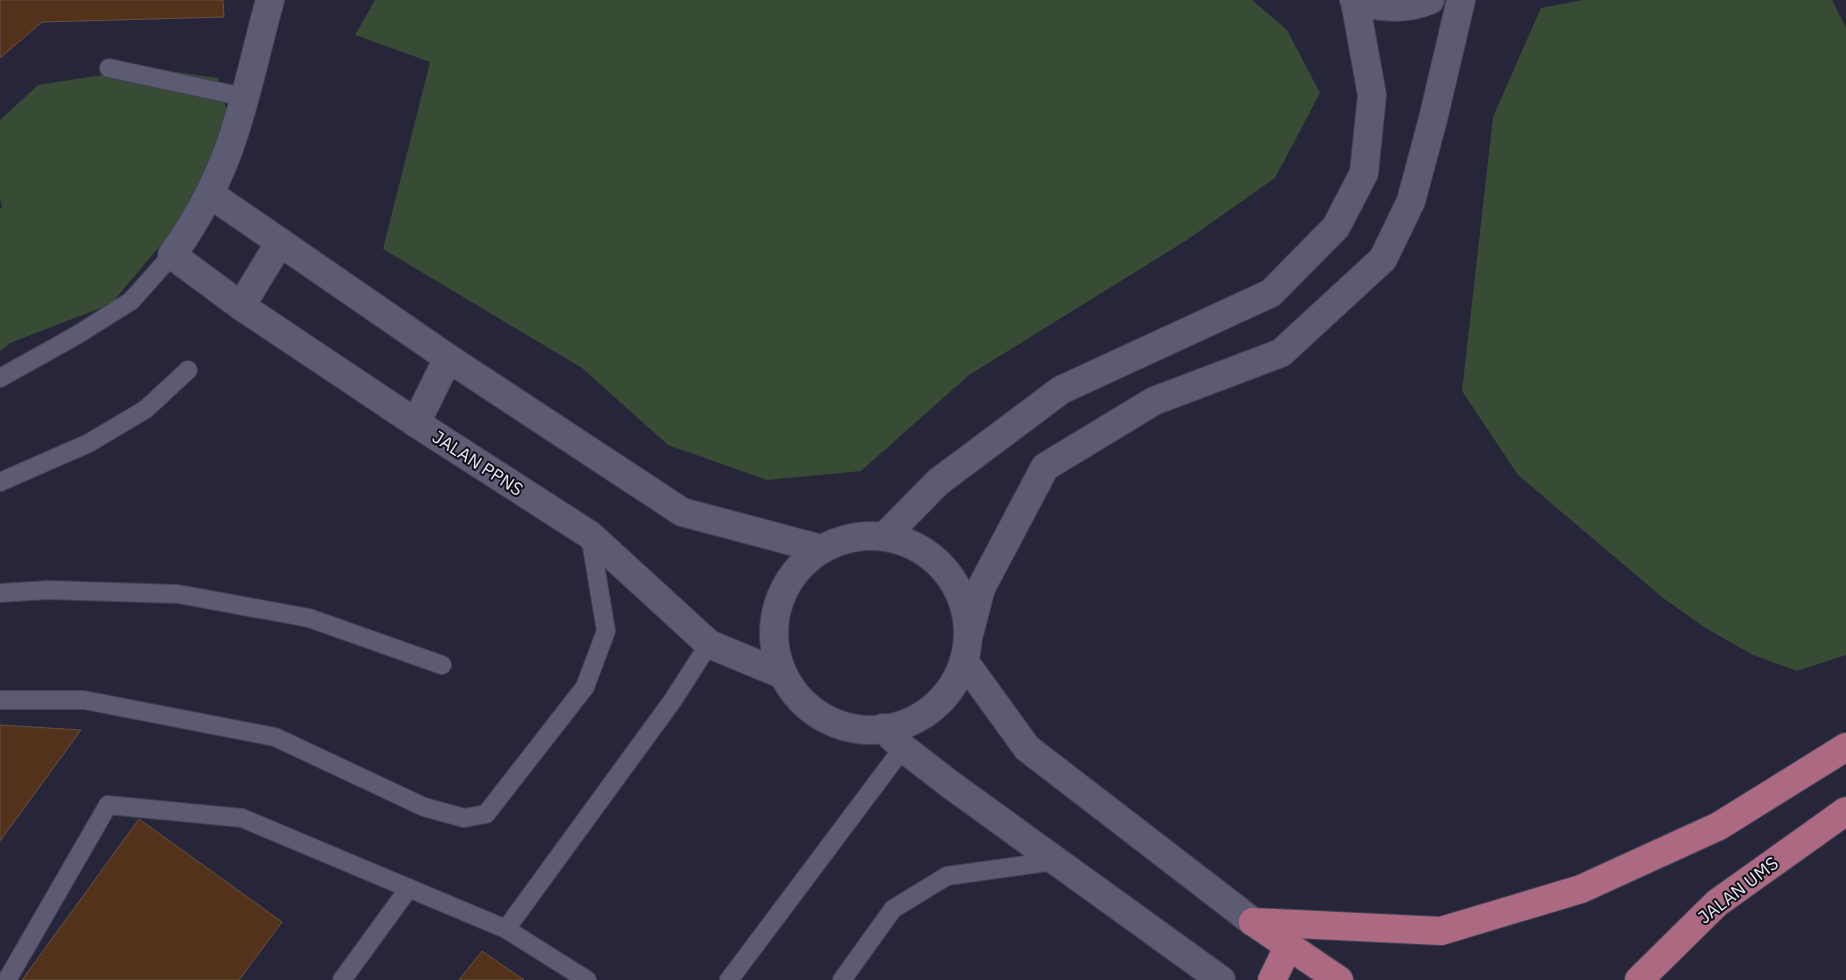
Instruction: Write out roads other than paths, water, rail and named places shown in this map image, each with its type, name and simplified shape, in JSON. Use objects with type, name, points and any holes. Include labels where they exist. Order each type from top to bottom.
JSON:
[{"type":"highway","points":[[1253,922],[1441,930],[1450,928],[1581,889],[1719,826],[1846,747]]},
{"type":"highway","name":"JALAN UMS","points":[[1639,980],[1717,903],[1846,811]]},
{"type":"highway","points":[[1253,922],[1338,980]]},
{"type":"highway","points":[[1272,980],[1288,947]]},
{"type":"street","points":[[172,255],[192,226],[210,194],[228,150],[270,0]]},
{"type":"street","points":[[885,536],[938,482],[1061,390],[1271,293],[1336,227],[1364,173],[1372,95],[1355,0],[1388,8],[1419,4],[1430,0]]},
{"type":"street","points":[[969,634],[965,606],[954,581],[936,560],[912,544],[885,536],[852,537],[821,549],[799,567],[783,591],[774,618],[775,647],[779,674],[787,688],[799,701],[837,724],[862,729],[883,728],[913,720],[936,706],[953,685],[964,662],[981,588],[1045,467],[1154,401],[1281,353],[1383,259],[1410,201],[1433,119],[1461,0]]},
{"type":"street","points":[[210,194],[448,358],[682,512],[821,549]]},
{"type":"street","points":[[241,306],[280,242]]},
{"type":"street","name":"JALAN PPNS","points":[[172,255],[241,306],[416,423],[590,535],[709,644],[779,674]]},
{"type":"street","points":[[416,423],[448,358]]},
{"type":"street","points":[[964,662],[1027,748],[1253,922]]},
{"type":"street","points":[[883,728],[903,748],[1054,861],[1221,980]]},
{"type":"lane","points":[[109,68],[244,97]]},
{"type":"lane","points":[[0,378],[77,335],[131,301],[172,255]]},
{"type":"lane","points":[[0,482],[97,438],[146,409],[188,370]]},
{"type":"lane","points":[[0,700],[84,700],[275,737],[424,807],[464,818],[486,814],[585,687],[606,631],[590,535]]},
{"type":"lane","points":[[0,593],[48,590],[178,594],[309,618],[442,665]]},
{"type":"lane","points":[[506,930],[673,700],[709,644]]},
{"type":"lane","points":[[729,980],[903,748]]},
{"type":"lane","points":[[7,980],[108,805],[242,818],[506,930],[587,980]]},
{"type":"lane","points":[[842,980],[893,909],[947,876],[1054,861]]},
{"type":"lane","points":[[342,980],[409,888]]}]
